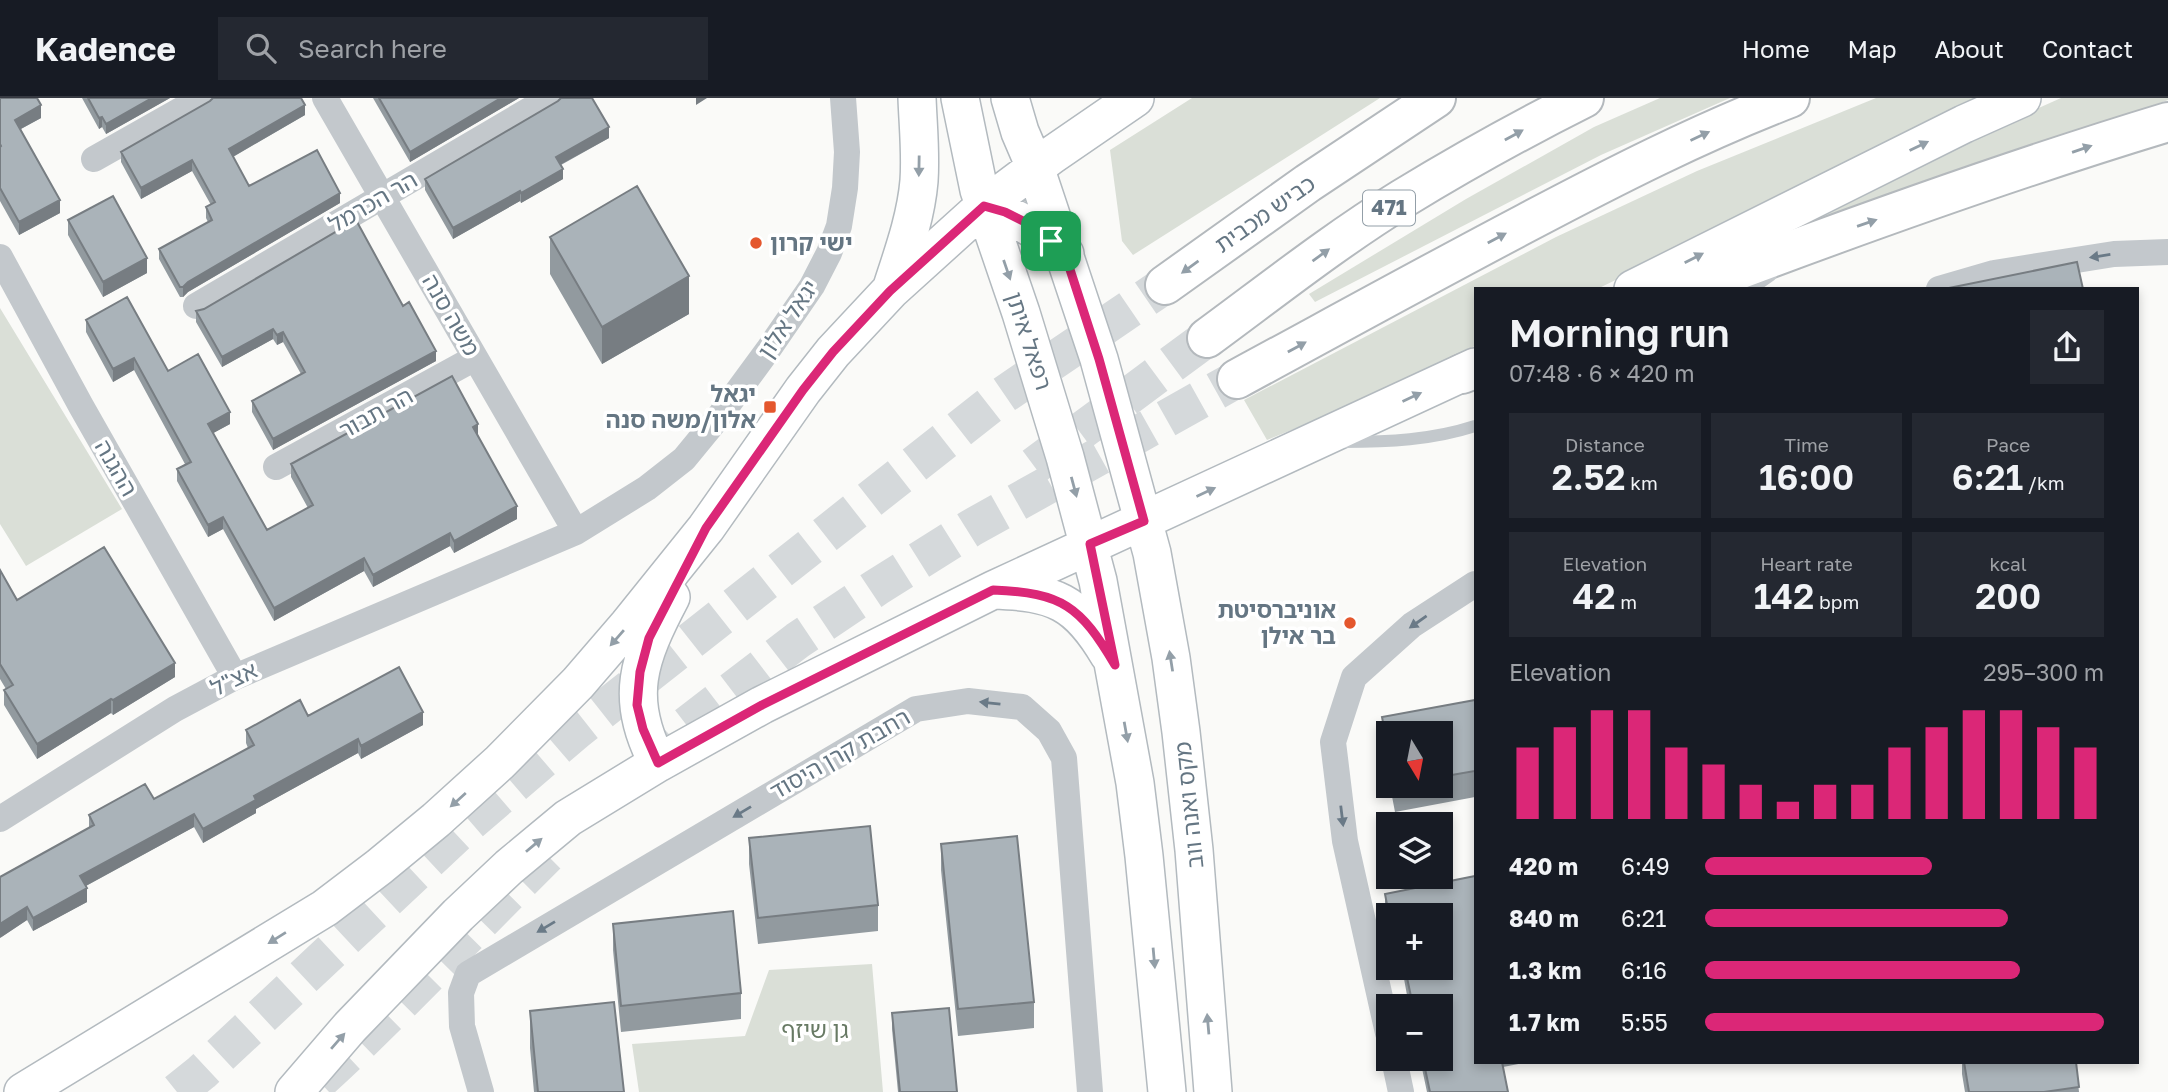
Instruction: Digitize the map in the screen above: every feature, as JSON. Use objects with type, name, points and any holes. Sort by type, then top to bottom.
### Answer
[{"type":"highway","points":[[1367,144],[1436,98]]},
{"type":"highway","points":[[1367,144],[1450,98]]},
{"type":"highway","name":"471","points":[[1207,338],[1401,200],[1479,154],[1584,98]]},
{"type":"highway","points":[[1237,379],[1624,171],[1738,118],[1790,98]]},
{"type":"highway","points":[[1693,287],[1820,239],[2168,122]]},
{"type":"highway","name":"כביש מכבית","points":[[1165,285],[1367,144]]},
{"type":"main road","points":[[890,291],[905,249],[916,204],[919,143],[916,98]]},
{"type":"main road","name":"רפאל איתן","points":[[960,98],[984,206],[1040,375],[1090,544]]},
{"type":"main road","points":[[1010,98],[1099,359],[1144,521]]},
{"type":"main road","points":[[23,1092],[326,908],[379,867],[500,762],[562,700],[628,625],[706,528],[803,390],[833,352],[890,291],[984,206],[1135,98]]},
{"type":"main road","points":[[1637,287],[1940,135],[2022,98]]},
{"type":"main road","points":[[984,206],[1023,221],[1065,254]]},
{"type":"main road","points":[[293,1092],[350,1027],[458,915],[509,867],[568,818],[658,763],[762,705],[993,590],[1471,370]]},
{"type":"main road","name":"מקס ואנה ווב","points":[[1144,521],[1169,645],[1181,732],[1194,850],[1213,1092]]},
{"type":"main road","points":[[658,763],[643,729],[637,705],[640,672],[649,638],[706,528]]},
{"type":"main road","points":[[1090,544],[1115,665],[1135,783],[1167,1092]]},
{"type":"main road","points":[[993,590],[1025,591],[1048,596],[1068,606],[1084,619],[1097,635],[1115,665]]},
{"type":"street","points":[[94,159],[201,98]]},
{"type":"street","name":"משה סנה","points":[[326,98],[576,531]]},
{"type":"street","name":"הר הכרמל","points":[[196,306],[550,98]]},
{"type":"street","name":"יגאל אלון","points":[[485,571],[576,531],[647,488],[684,459],[760,361],[812,286],[839,226],[848,152],[842,98]]},
{"type":"street","points":[[1946,287],[1994,273],[2101,256],[2168,252]]},
{"type":"street","name":"ההגנה","points":[[0,257],[80,406],[235,677]]},
{"type":"street","name":"הר תבור","points":[[276,467],[475,358]]},
{"type":"street","name":"אצ\"ל","points":[[2,814],[175,709],[235,677],[485,571]]},
{"type":"street","points":[[1379,994],[1345,841],[1333,742],[1354,677],[1412,625],[1474,585]]},
{"type":"street","name":"רחבת קרן היסוד","points":[[481,1092],[463,1026],[461,993],[468,974],[916,709],[968,701],[1022,707],[1049,731],[1064,758],[1090,1092]]},
{"type":"street","points":[[1397,1071],[1401,1092]]},
{"type":"lane","points":[[1754,287],[1820,239]]},
{"type":"lane","points":[[1318,441],[1387,442],[1448,435],[1474,426]]},
{"type":"green space","points":[[1192,98],[1380,98],[1133,255],[1122,241],[1110,150]]},
{"type":"green space","points":[[1660,98],[1730,98],[1601,155],[1315,302],[1309,294],[1466,199],[1594,127]]},
{"type":"green space","points":[[1876,98],[1994,98],[1601,287],[1474,287],[1474,346],[1267,440],[1244,400],[1556,237],[1697,171]]},
{"type":"green space","points":[[2061,98],[2168,100],[1787,240],[1779,229],[1950,148]]},
{"type":"green space","points":[[0,308],[122,509],[26,566],[0,524]]},
{"type":"green space","name":"גן שיזף","points":[[872,964],[883,1092],[639,1092],[632,1044],[745,1036],[769,970]]},
{"type":"building","points":[[0,98],[37,98],[41,105],[15,120],[60,200],[19,222],[0,188]]},
{"type":"building","points":[[88,98],[152,98],[106,124],[102,117],[99,118]]},
{"type":"building","points":[[213,98],[301,98],[305,105],[229,149],[249,186],[317,150],[340,193],[180,287],[159,249],[212,220],[206,207],[215,202],[192,160],[141,188],[121,152]]},
{"type":"building","points":[[379,98],[501,98],[410,152]]},
{"type":"building","points":[[561,98],[592,98],[609,127],[556,157],[563,169],[453,228],[425,179]]},
{"type":"building","points":[[637,186],[689,276],[602,327],[550,237]]},
{"type":"building","points":[[113,196],[147,258],[103,282],[68,220]]},
{"type":"building","points":[[356,220],[403,306],[409,302],[436,351],[273,439],[252,401],[305,372],[283,332],[277,335],[273,329],[222,357],[196,311],[204,309]]},
{"type":"building","points":[[2077,262],[2083,287],[1954,287]]},
{"type":"building","points":[[127,297],[168,371],[198,354],[230,412],[208,424],[267,530],[313,505],[291,464],[452,376],[478,424],[473,427],[517,506],[454,541],[450,533],[373,575],[364,558],[274,608],[223,517],[208,525],[177,469],[191,462],[134,358],[113,369],[86,320]]},
{"type":"building","points":[[104,547],[175,663],[37,744],[4,690],[13,685],[0,664],[0,570],[17,600]]},
{"type":"building","points":[[399,667],[423,712],[361,746],[358,739],[254,796],[256,800],[203,829],[194,814],[80,876],[87,888],[33,918],[27,907],[0,924],[0,877],[94,825],[89,815],[145,784],[154,799],[254,745],[246,730],[300,700],[308,716]]},
{"type":"building","points":[[1474,700],[1474,771],[1453,775],[1453,721],[1383,721],[1382,717]]},
{"type":"building","points":[[870,826],[878,905],[758,918],[749,838]]},
{"type":"building","points":[[1017,836],[1034,1002],[958,1009],[941,844]]},
{"type":"building","points":[[1474,876],[1474,1064],[1502,1064],[1508,1092],[1430,1092],[1426,1071],[1453,1071],[1453,994],[1410,994],[1408,980],[1453,980],[1453,903],[1387,903],[1385,894],[1410,889],[1453,889],[1453,880]]},
{"type":"building","points":[[733,911],[741,993],[621,1006],[613,924]]},
{"type":"building","points":[[614,1002],[624,1092],[538,1092],[530,1011]]},
{"type":"building","points":[[949,1008],[957,1092],[900,1092],[892,1013]]},
{"type":"building","points":[[1964,1064],[2076,1064],[2079,1087],[2044,1092],[1969,1092]]},
{"type":"tunnel","points":[[177,1092],[202,1072],[461,830],[576,731],[999,398],[1165,285]]},
{"type":"tunnel","points":[[1034,466],[1207,338]]},
{"type":"tunnel","points":[[644,763],[674,735],[798,640],[877,587],[971,528],[1237,379]]},
{"type":"tunnel","points":[[319,1081],[406,998],[547,855]]},
{"type":"place","name":"ישי קרון","points":[[756,243]]},
{"type":"place","name":"יגאל אלון/משה סנה","points":[[770,407]]},
{"type":"place","name":"אוניברסיטת בר אילן","points":[[1350,623]]},
{"type":"route","points":[[984,206],[1023,221],[1051,241],[1065,254],[1099,359],[1144,521],[1090,544],[1115,665],[1084,619],[1060,601],[1025,591],[993,590],[762,705],[658,763],[643,729],[637,705],[640,672],[649,638],[706,528],[803,390],[833,352],[890,291],[984,206]]}]
